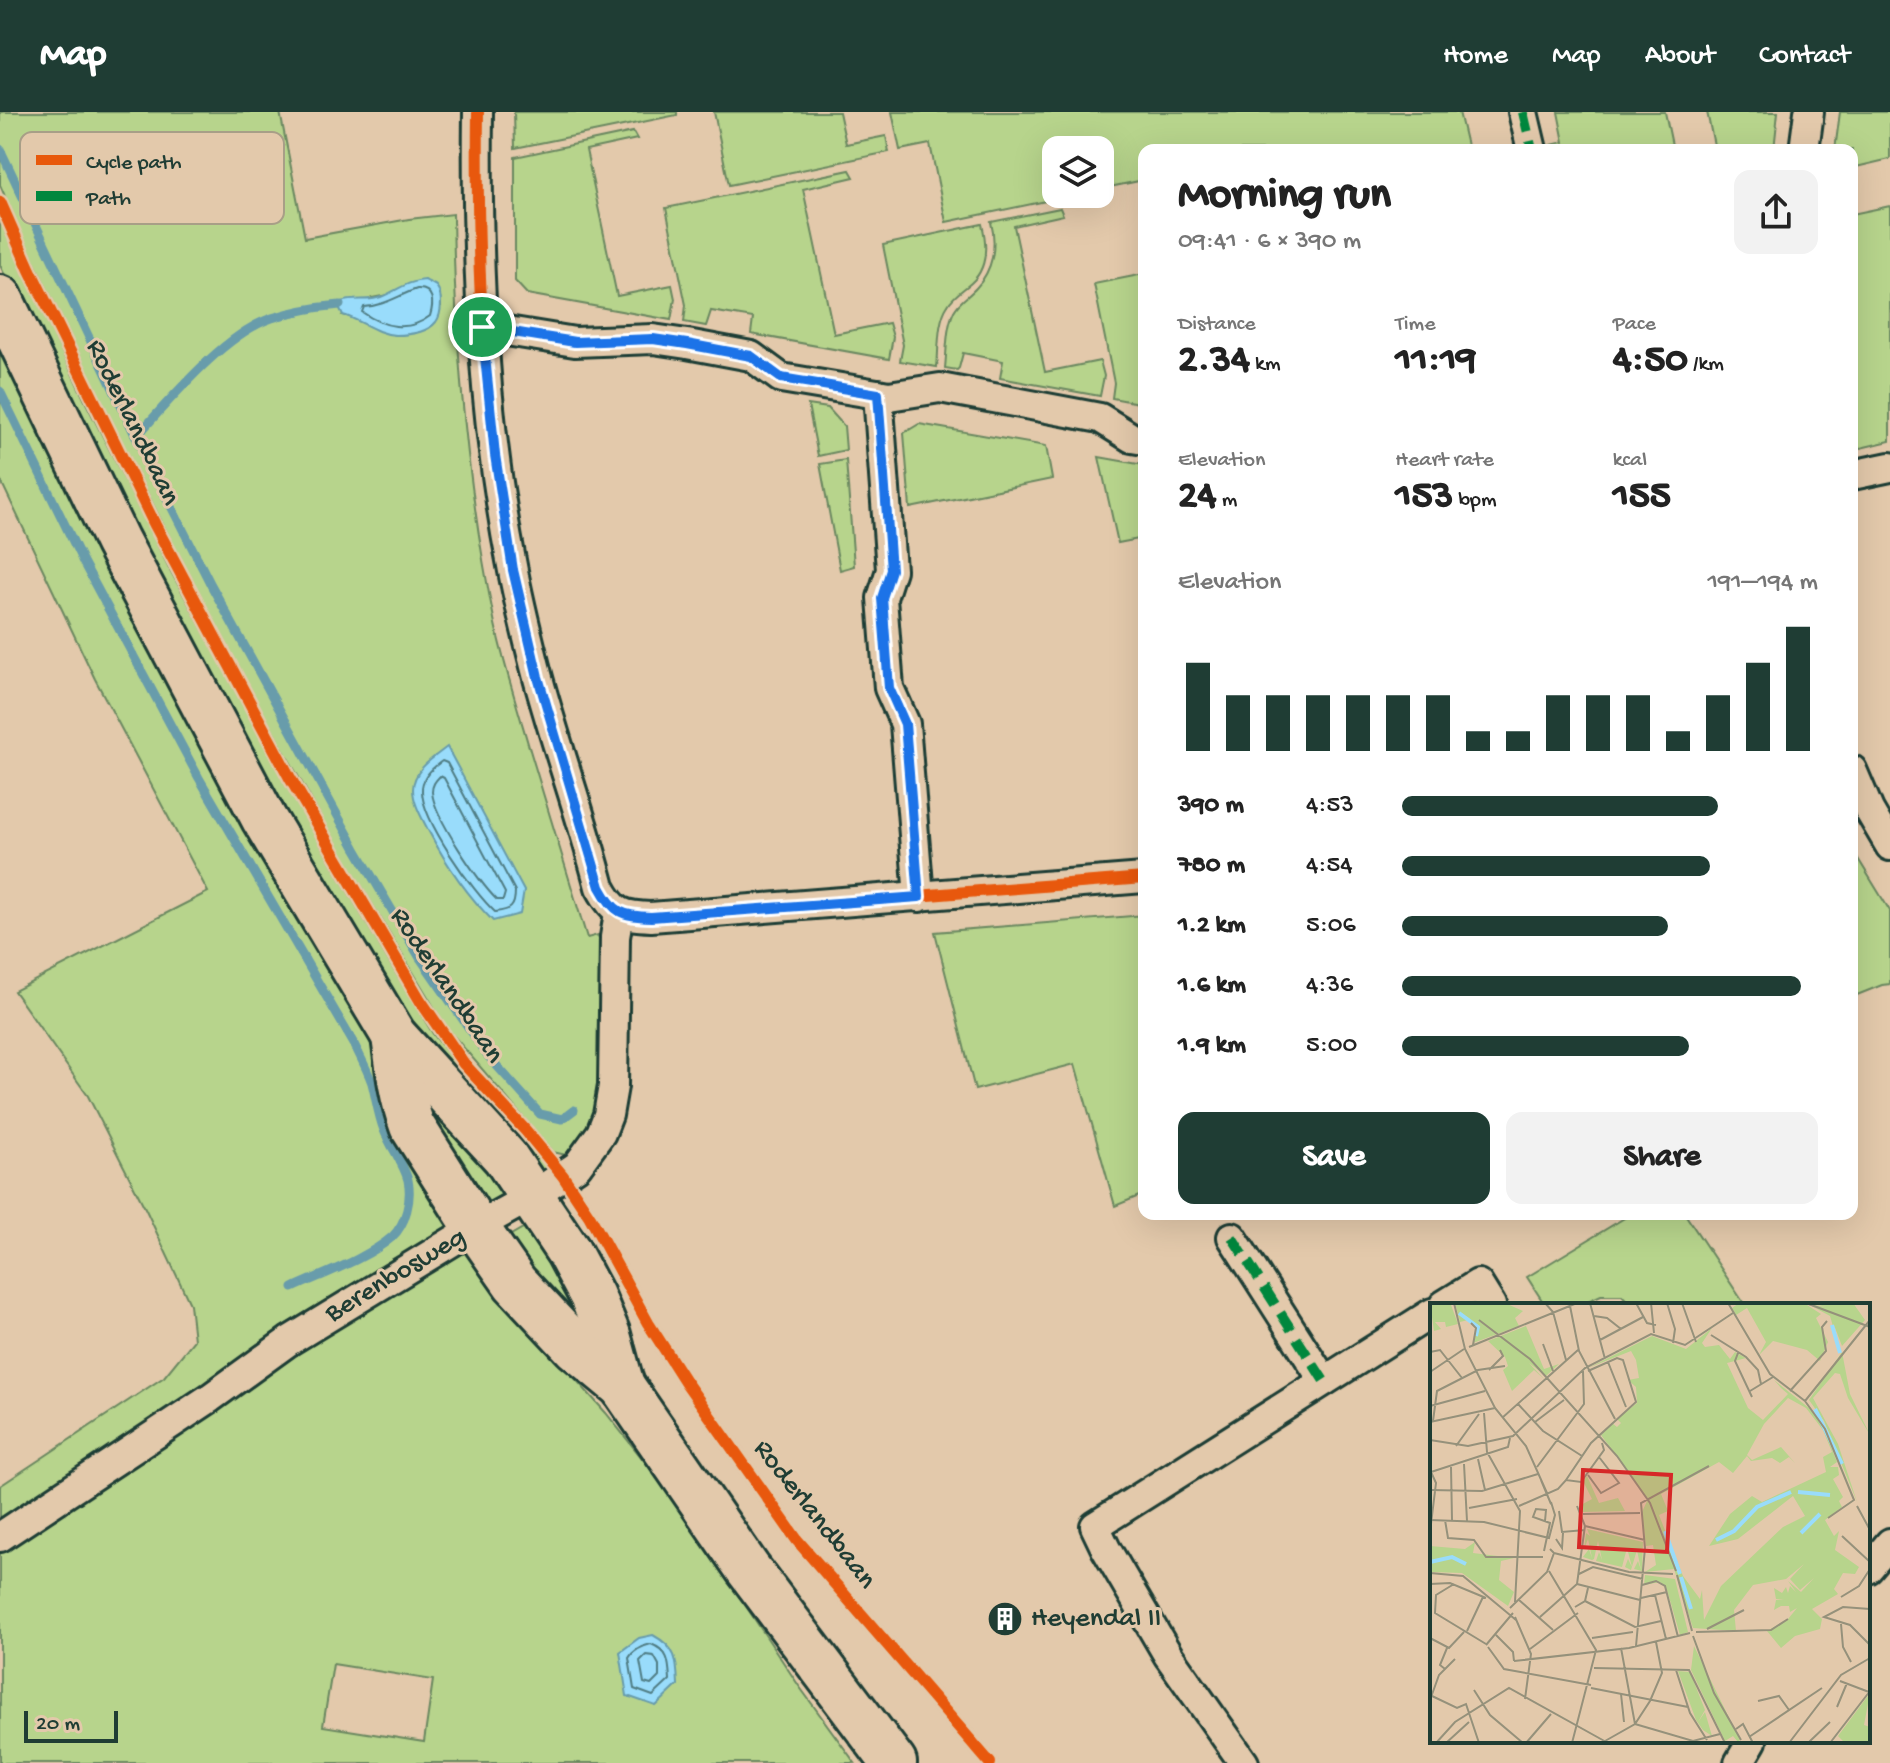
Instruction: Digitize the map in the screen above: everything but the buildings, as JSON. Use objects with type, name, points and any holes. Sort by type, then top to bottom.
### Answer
[{"type":"main road","name":"Roderlandbaan","points":[[0,298],[117,541],[257,805],[394,1036],[505,1157],[568,1251],[608,1335],[622,1386]]},
{"type":"main road","name":"Roderlandbaan","points":[[394,1036],[399,1083],[412,1126],[476,1227],[515,1283],[537,1307],[575,1347],[622,1386],[748,1569],[894,1763]]},
{"type":"street","points":[[478,112],[482,327],[497,470],[513,570],[534,662],[600,887],[608,903],[619,913],[651,917],[1138,879]]},
{"type":"street","points":[[1523,112],[1531,144]]},
{"type":"street","points":[[1805,144],[1809,112]]},
{"type":"street","points":[[482,327],[575,342],[653,339],[687,344],[751,356],[781,378],[889,396],[940,388],[1100,418],[1138,439]]},
{"type":"street","points":[[878,394],[891,570],[882,598],[889,688],[905,724],[919,897]]},
{"type":"street","points":[[1858,474],[1890,467]]},
{"type":"street","points":[[1861,812],[1890,846]]},
{"type":"street","name":"Berenbosweg","points":[[0,1537],[210,1398],[289,1341],[577,1166],[593,1145],[608,1115],[613,1086],[615,937],[619,913]]},
{"type":"street","points":[[1232,1237],[1324,1381]]},
{"type":"street","points":[[1447,1303],[1478,1284],[1490,1303]]},
{"type":"street","points":[[1244,1763],[1168,1655],[1095,1526],[1430,1314]]},
{"type":"street","points":[[1870,1567],[1890,1543]]},
{"type":"street","points":[[1739,1763],[1751,1743]]},
{"type":"green space","points":[[0,112],[280,112],[284,132],[20,132],[20,224],[284,224],[284,132],[305,238],[453,214],[456,317],[464,420],[477,522],[495,624],[515,701],[587,938],[598,935],[599,939],[597,1108],[578,1146],[566,1155],[553,1152],[446,1027],[335,842],[174,546],[28,249],[0,185]],"holes":[[[435,286],[441,306],[355,318],[343,315],[372,298]]]},
{"type":"green space","points":[[514,112],[677,112],[677,115],[515,148]]},
{"type":"green space","points":[[714,112],[839,112],[846,144],[886,136],[889,152],[729,185]]},
{"type":"green space","points":[[892,112],[1459,112],[1467,144],[1138,144],[1138,181],[1114,186],[1114,136],[1042,136],[1042,202],[946,222],[930,144],[900,150]]},
{"type":"green space","points":[[1558,112],[1665,112],[1672,144],[1556,144],[1564,142]]},
{"type":"green space","points":[[1707,112],[1778,112],[1775,144],[1714,144]]},
{"type":"green space","points":[[1840,112],[1890,112],[1890,159],[1858,167],[1858,144],[1836,144]]},
{"type":"green space","points":[[633,132],[637,139],[586,150],[617,296],[672,285],[675,299],[671,320],[527,294],[515,281],[515,157]]},
{"type":"green space","points":[[850,170],[854,177],[803,189],[834,334],[889,323],[893,337],[889,359],[751,334],[753,318],[711,311],[706,326],[684,322],[686,305],[666,208]]},
{"type":"green space","points":[[1890,206],[1890,441],[1858,449],[1858,213]]},
{"type":"green space","points":[[1060,208],[1063,215],[1014,226],[1045,372],[1100,361],[1104,376],[1100,396],[1000,378],[1003,361],[963,353],[957,370],[945,368],[948,332],[954,311],[982,281],[990,266],[994,240],[991,222]]},
{"type":"green space","points":[[0,220],[86,403],[170,570],[322,847],[433,1034],[549,1168],[530,1179],[451,1086],[283,817],[18,304],[0,265]]},
{"type":"green space","points":[[982,224],[985,248],[981,270],[944,311],[937,367],[900,361],[903,345],[883,245]]},
{"type":"green space","points":[[1138,275],[1138,403],[1112,398],[1114,383],[1094,284]]},
{"type":"green space","points":[[0,336],[377,1042],[461,1219],[281,1327],[250,1359],[0,1528],[0,1486],[164,1377],[194,1340],[190,1304],[88,1096],[14,991],[208,892],[95,679],[0,479]]},
{"type":"green space","points":[[808,405],[828,408],[844,426],[846,450],[818,456]]},
{"type":"green space","points":[[919,424],[1046,446],[1052,479],[910,508],[904,433]]},
{"type":"green space","points":[[1099,457],[1138,464],[1138,539],[1118,543]]},
{"type":"green space","points":[[846,460],[854,566],[840,570],[820,464]]},
{"type":"green space","points":[[1858,859],[1890,911],[1890,984],[1858,995]]},
{"type":"green space","points":[[1138,915],[1138,1196],[1115,1206],[1075,1064],[975,1090],[935,932]]},
{"type":"green space","points":[[406,1062],[515,1187],[475,1211]]},
{"type":"green space","points":[[537,1220],[605,1350],[497,1243]]},
{"type":"green space","points":[[1621,1220],[1689,1220],[1744,1303],[1629,1303],[1622,1295],[1601,1295],[1583,1303],[1544,1303],[1527,1277]]},
{"type":"green space","points":[[468,1243],[520,1317],[606,1413],[676,1501],[799,1686],[855,1763],[0,1763],[0,1546]],"holes":[[[333,1664],[433,1680],[424,1742],[323,1726]]]},
{"type":"water","points":[[425,280],[436,286],[441,304],[436,322],[422,331],[406,335],[388,334],[343,315],[340,309],[341,302],[376,298],[407,284]]},
{"type":"water","points":[[447,747],[524,891],[520,914],[493,921],[457,878],[418,810],[413,789],[416,776]]},
{"type":"water","points":[[653,1635],[667,1645],[674,1656],[678,1685],[656,1706],[627,1696],[620,1652],[639,1638]]},
{"type":"waterway","points":[[0,149],[20,191]]},
{"type":"waterway","points":[[35,224],[136,437],[211,585],[356,849],[420,958],[489,1057],[540,1114],[562,1119],[574,1110]]},
{"type":"waterway","points":[[136,437],[181,387],[235,338],[272,318],[340,305]]},
{"type":"waterway","points":[[0,391],[83,562],[199,778],[354,1044],[372,1083],[384,1130],[408,1180],[407,1211],[392,1237],[358,1259],[293,1288]]},
{"type":"marked path","points":[[1523,112],[1531,144]]},
{"type":"marked path","points":[[1232,1237],[1324,1381]]},
{"type":"cycle path","points":[[478,112],[480,285],[488,400],[503,514],[538,678],[600,887],[610,903],[626,914],[651,917],[1138,878]]},
{"type":"cycle path","points":[[0,202],[155,525],[290,778],[420,1000],[464,1064],[563,1176],[685,1381],[797,1540],[990,1763]]},
{"type":"place","name":"Heyendal II","points":[[1005,1619]]},
{"type":"route","points":[[482,327],[575,342],[653,339],[687,344],[751,356],[781,378],[878,394],[891,570],[882,598],[889,688],[905,724],[919,897],[651,917],[619,913],[608,903],[600,887],[538,677],[513,570],[495,455],[482,327]]}]
